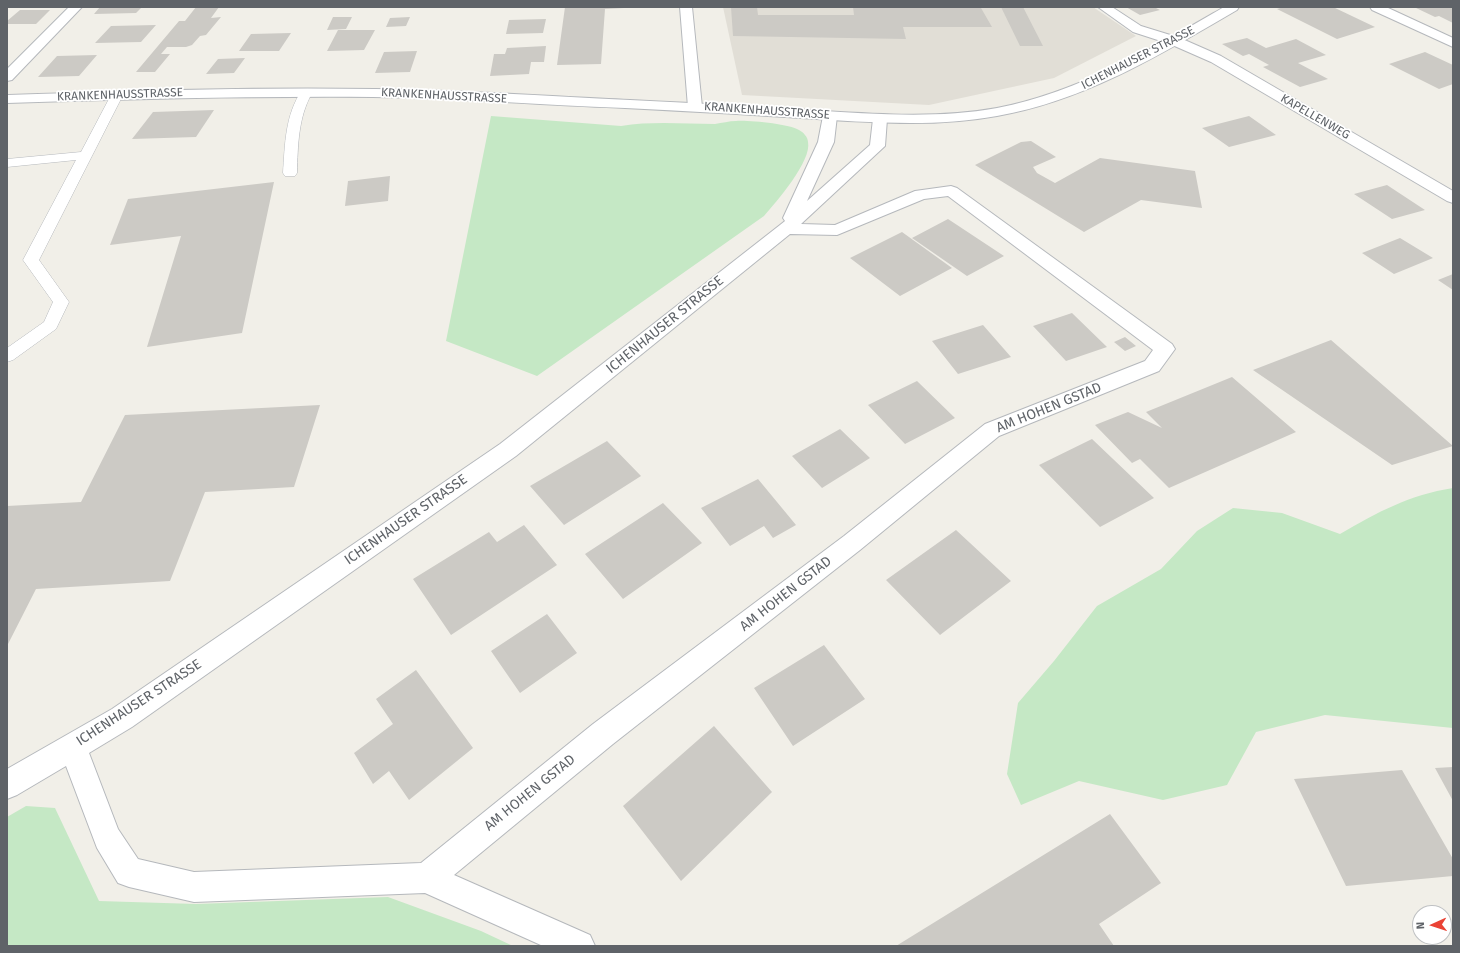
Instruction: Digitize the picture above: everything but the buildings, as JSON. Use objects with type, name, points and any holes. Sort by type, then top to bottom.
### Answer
[{"type":"street","points":[[7,77],[76,7]]},
{"type":"street","points":[[686,7],[696,107]]},
{"type":"street","name":"KAPELLENWEG","points":[[1104,7],[1137,29],[1175,41],[1216,59],[1453,198]]},
{"type":"street","name":"ICHENHAUSER STRASSE","points":[[7,785],[128,714],[508,450],[786,228],[876,146],[880,119],[945,118],[997,112],[1044,100],[1091,84],[1175,41],[1233,7]]},
{"type":"street","points":[[1376,7],[1453,42]]},
{"type":"street","name":"KRANKENHAUSSTRASSE","points":[[7,99],[193,93],[376,93],[696,107],[880,119]]},
{"type":"street","name":"ICHENHAUSER STRASSE","points":[[786,228],[826,142],[830,116]]},
{"type":"street","name":"AM HOHEN GSTAD","points":[[426,878],[603,734],[852,543],[992,430],[1152,366],[1165,349],[951,191],[921,194],[837,230],[786,228]]},
{"type":"street","points":[[73,747],[107,838],[128,872],[194,887],[426,878],[579,946]]},
{"type":"lane","points":[[290,173],[295,115],[299,104],[306,93]]},
{"type":"lane","points":[[7,356],[50,325],[61,302],[31,260],[117,95]]},
{"type":"lane","points":[[7,163],[86,155]]},
{"type":"shaded area","points":[[723,7],[1093,7],[1136,36],[1054,78],[929,105],[742,95]]},
{"type":"green space","points":[[491,116],[621,126],[656,123],[715,124],[733,121],[778,124],[801,131],[807,138],[808,150],[792,181],[764,216],[537,376],[446,341]]},
{"type":"green space","points":[[1453,488],[1453,728],[1325,715],[1256,732],[1227,785],[1163,800],[1079,781],[1021,805],[1007,774],[1018,703],[1054,661],[1097,606],[1161,569],[1197,531],[1233,508],[1282,513],[1340,534],[1394,505],[1422,495]]},
{"type":"green space","points":[[26,806],[55,808],[99,901],[196,904],[388,897],[481,931],[513,946],[7,946],[7,817]]}]
